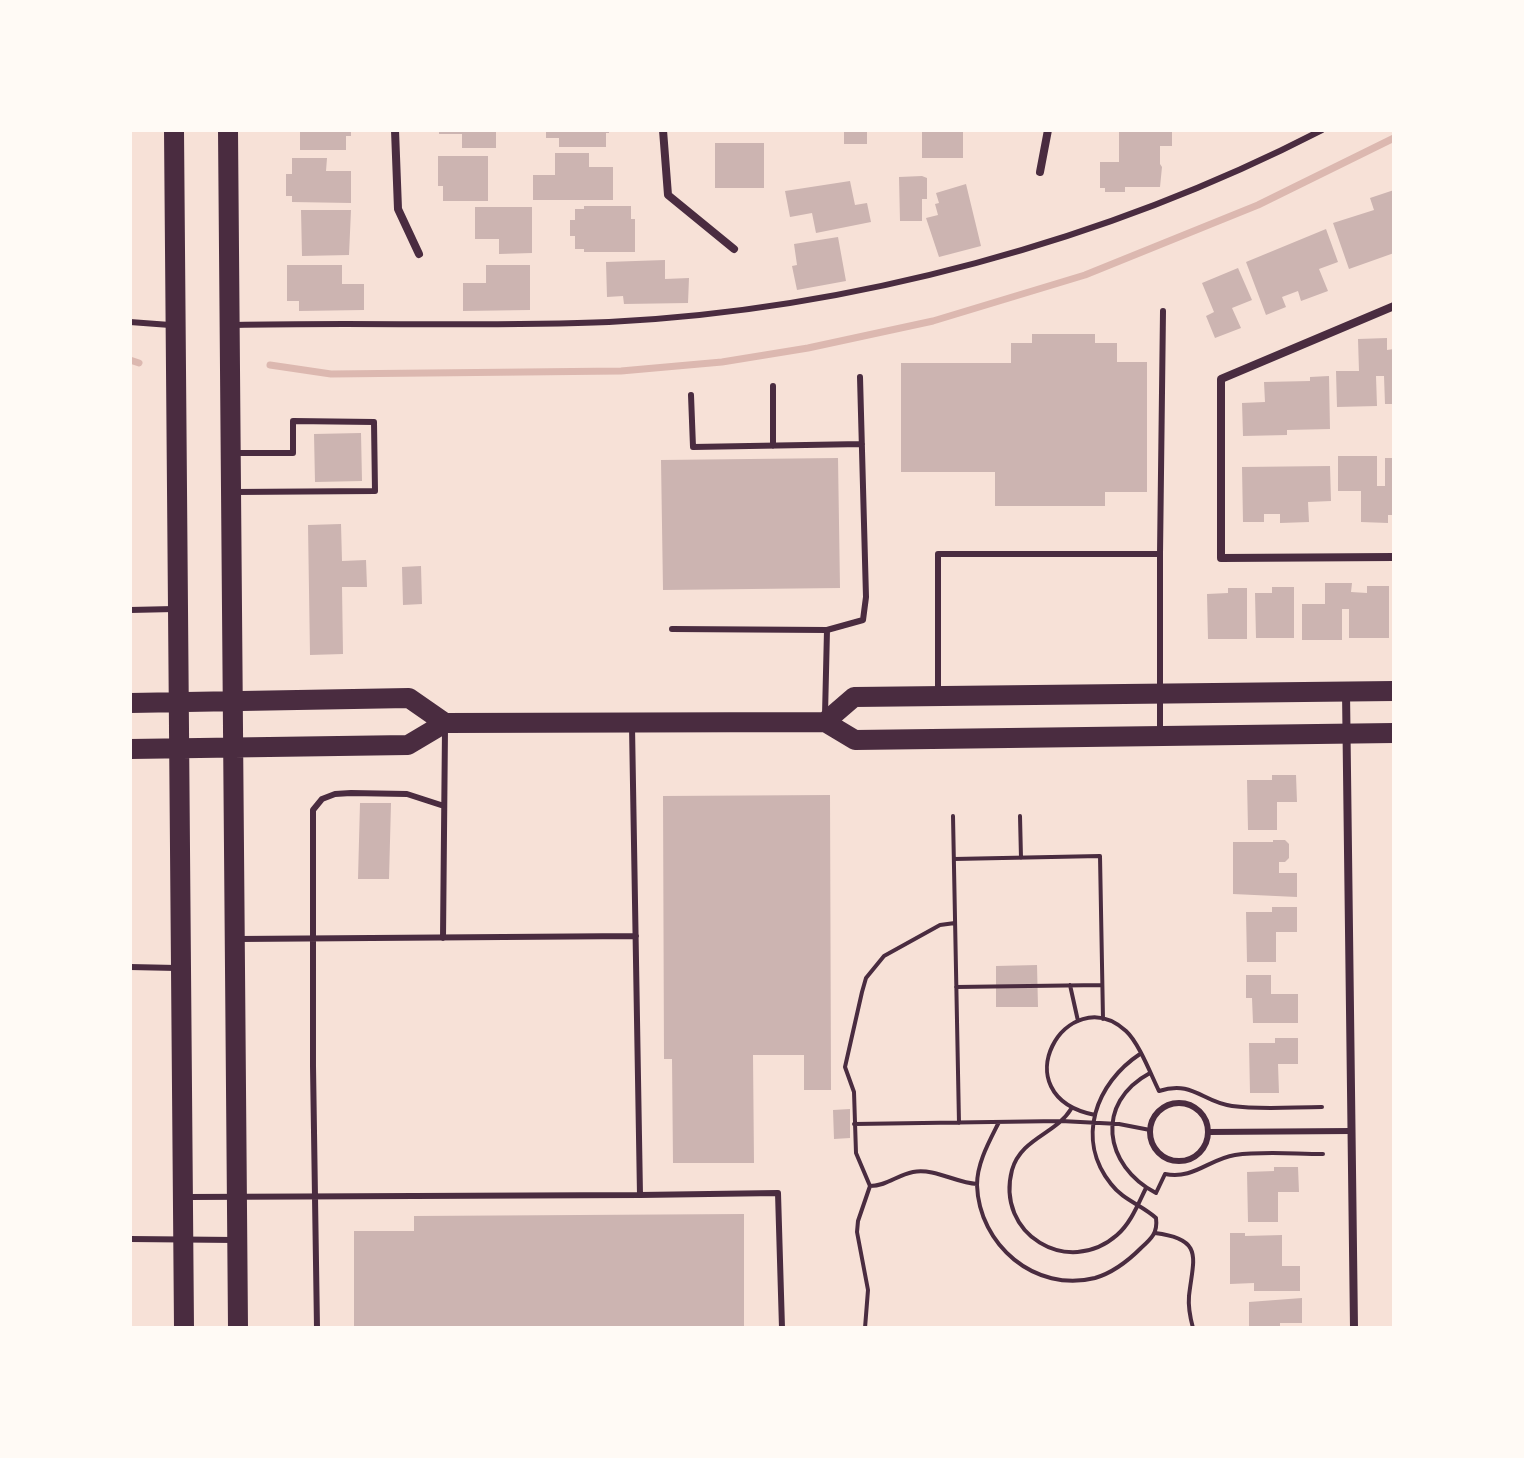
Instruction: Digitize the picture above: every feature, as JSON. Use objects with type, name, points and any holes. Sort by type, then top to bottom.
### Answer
[{"type":"main road","points":[[174,130],[184,1328]]},
{"type":"main road","points":[[228,130],[238,1328]]},
{"type":"main road","points":[[825,722],[854,697],[1394,691]]},
{"type":"main road","points":[[130,703],[409,698],[445,723]]},
{"type":"main road","points":[[130,749],[408,745],[445,723],[825,722],[855,740],[1394,733]]},
{"type":"street","points":[[395,130],[398,209],[419,254]]},
{"type":"street","points":[[663,130],[668,195],[734,249]]},
{"type":"street","points":[[1040,172],[1048,130]]},
{"type":"street","points":[[1394,306],[1221,379],[1221,558],[1394,557]]},
{"type":"street","points":[[1346,691],[1354,1328]]},
{"type":"lane","points":[[230,325],[609,322],[761,308],[881,286],[1058,240],[1180,194],[1322,130]]},
{"type":"lane","points":[[1160,735],[1163,311]]},
{"type":"lane","points":[[130,322],[176,325]]},
{"type":"lane","points":[[672,629],[827,630],[863,620],[866,597],[860,377]]},
{"type":"lane","points":[[773,386],[773,446]]},
{"type":"lane","points":[[691,395],[693,447],[862,444]]},
{"type":"lane","points":[[231,453],[293,453],[293,421],[374,422],[375,491],[232,492]]},
{"type":"lane","points":[[938,696],[938,554],[1160,554]]},
{"type":"lane","points":[[130,610],[177,609]]},
{"type":"lane","points":[[825,722],[827,630]]},
{"type":"lane","points":[[632,722],[640,1195]]},
{"type":"lane","points":[[443,938],[445,723]]},
{"type":"lane","points":[[317,1328],[313,810],[322,799],[351,793],[407,794],[444,806]]},
{"type":"lane","points":[[236,939],[636,936]]},
{"type":"lane","points":[[130,967],[180,968]]},
{"type":"lane","points":[[1178,1103],[1203,1115],[1208,1132],[1201,1151],[1194,1158],[1174,1161],[1157,1153],[1151,1144],[1150,1130],[1160,1110],[1178,1103]]},
{"type":"lane","points":[[1208,1132],[1351,1131]]},
{"type":"lane","points":[[182,1197],[778,1193],[782,1328]]},
{"type":"lane","points":[[130,1239],[239,1240]]},
{"type":"path","points":[[953,816],[959,1123]]},
{"type":"path","points":[[1020,816],[1021,858]]},
{"type":"path","points":[[954,859],[1100,856],[1103,1019]]},
{"type":"path","points":[[865,1328],[868,1290],[857,1232],[870,1186],[856,1153],[854,1092],[846,1074],[846,1057],[866,978],[884,956],[940,925],[955,923]]},
{"type":"path","points":[[1070,985],[1078,1021]]},
{"type":"path","points":[[956,987],[1102,985]]},
{"type":"path","points":[[1095,1115],[1071,1109],[1052,1089],[1047,1078],[1047,1064],[1049,1049],[1065,1027],[1078,1021],[1103,1019],[1123,1028],[1130,1036],[1159,1091],[1183,1087],[1224,1105],[1322,1107]]},
{"type":"path","points":[[999,1122],[982,1159],[977,1184],[985,1222],[1001,1249],[1022,1265],[1050,1277],[1069,1280],[1095,1277],[1131,1258],[1155,1233],[1156,1218],[1136,1207],[1112,1187],[1101,1170],[1094,1141],[1095,1115],[1104,1089],[1125,1064],[1140,1054]]},
{"type":"path","points":[[1150,1073],[1128,1088],[1120,1100],[1113,1124],[1113,1140],[1121,1163],[1136,1181],[1156,1193],[1165,1174],[1176,1177],[1189,1175],[1234,1155],[1323,1154]]},
{"type":"path","points":[[1071,1109],[1061,1121],[1031,1141],[1012,1167],[1009,1186],[1011,1207],[1019,1224],[1034,1240],[1050,1249],[1081,1251],[1105,1244],[1119,1234],[1146,1188]]},
{"type":"path","points":[[854,1124],[1061,1121],[1150,1130]]},
{"type":"path","points":[[870,1186],[880,1186],[902,1175],[925,1171],[958,1182],[977,1184]]},
{"type":"path","points":[[1155,1233],[1186,1242],[1195,1256],[1189,1295],[1193,1328]]},
{"type":"building","points":[[300,130],[351,130],[351,136],[346,136],[346,150],[300,150]]},
{"type":"building","points":[[439,130],[496,130],[496,148],[462,148],[462,134],[439,134]]},
{"type":"building","points":[[546,130],[609,130],[609,133],[606,133],[606,147],[559,147],[559,138],[546,138]]},
{"type":"building","points":[[844,130],[867,130],[867,144],[844,144]]},
{"type":"building","points":[[922,130],[963,130],[963,158],[922,158]]},
{"type":"building","points":[[1119,130],[1172,130],[1172,146],[1160,146],[1160,187],[1125,187],[1125,192],[1105,192],[1105,188],[1100,188],[1100,162],[1119,162]]},
{"type":"building","points":[[715,143],[764,143],[764,188],[715,188]]},
{"type":"building","points":[[555,153],[589,153],[589,167],[613,167],[613,200],[533,200],[533,175],[555,175]]},
{"type":"building","points":[[438,156],[488,156],[488,201],[443,201],[443,186],[438,186]]},
{"type":"building","points":[[292,158],[327,158],[326,171],[351,171],[351,203],[292,202],[292,196],[286,196],[286,174],[292,174]]},
{"type":"building","points":[[899,177],[927,178],[927,199],[922,199],[922,221],[900,221]]},
{"type":"building","points":[[850,181],[855,205],[867,203],[871,222],[816,233],[812,213],[790,217],[785,191]]},
{"type":"building","points":[[966,184],[981,246],[939,257],[926,218],[938,215],[936,193]]},
{"type":"building","points":[[1394,190],[1394,253],[1349,269],[1333,223],[1374,210],[1370,198]]},
{"type":"building","points":[[584,206],[631,206],[631,219],[635,219],[635,252],[584,252],[584,249],[575,249],[575,236],[570,236],[570,220],[575,220],[575,209],[584,209]]},
{"type":"building","points":[[475,207],[532,207],[532,253],[499,254],[499,239],[475,239]]},
{"type":"building","points":[[301,210],[351,210],[349,255],[302,256]]},
{"type":"building","points":[[1326,229],[1338,262],[1319,269],[1328,291],[1301,301],[1298,291],[1282,297],[1286,307],[1266,315],[1246,262]]},
{"type":"building","points":[[838,237],[846,281],[797,290],[792,266],[797,265],[794,244]]},
{"type":"building","points":[[665,260],[665,279],[689,278],[688,303],[624,304],[623,296],[607,297],[606,262]]},
{"type":"building","points":[[287,265],[342,265],[342,284],[364,284],[364,310],[299,311],[299,301],[287,301]]},
{"type":"building","points":[[486,265],[530,265],[530,310],[463,311],[463,283],[486,283]]},
{"type":"building","points":[[1238,268],[1252,300],[1232,308],[1241,328],[1215,338],[1206,316],[1214,312],[1202,283]]},
{"type":"building","points":[[1032,334],[1095,334],[1095,343],[1117,343],[1117,362],[1147,362],[1147,492],[1105,492],[1105,506],[995,506],[995,472],[901,472],[901,363],[1011,363],[1011,343],[1032,343]]},
{"type":"building","points":[[1387,338],[1387,350],[1394,349],[1394,404],[1385,404],[1384,376],[1376,376],[1377,406],[1337,407],[1336,371],[1359,371],[1358,339]]},
{"type":"building","points":[[1329,376],[1330,429],[1287,430],[1287,435],[1243,436],[1242,403],[1265,402],[1264,382],[1310,381],[1310,377]]},
{"type":"building","points":[[361,433],[362,481],[315,482],[314,434]]},
{"type":"building","points":[[1338,456],[1377,456],[1377,486],[1385,486],[1385,458],[1394,458],[1394,515],[1388,515],[1388,523],[1361,522],[1361,491],[1338,491]]},
{"type":"building","points":[[838,458],[840,588],[663,590],[661,460]]},
{"type":"building","points":[[1330,466],[1331,501],[1308,502],[1309,522],[1280,523],[1280,514],[1264,514],[1264,522],[1243,522],[1242,467]]},
{"type":"building","points":[[341,524],[342,561],[366,560],[367,587],[342,587],[343,654],[310,655],[308,525]]},
{"type":"building","points":[[421,566],[422,604],[403,605],[402,567]]},
{"type":"building","points":[[1325,583],[1352,583],[1351,592],[1367,593],[1367,586],[1389,586],[1389,638],[1349,638],[1349,609],[1342,609],[1342,640],[1302,640],[1302,604],[1325,604]]},
{"type":"building","points":[[1272,587],[1294,587],[1294,638],[1256,638],[1255,593],[1272,593]]},
{"type":"building","points":[[1228,588],[1247,588],[1247,639],[1208,639],[1207,594],[1228,593]]},
{"type":"building","points":[[1272,775],[1296,775],[1297,802],[1277,802],[1277,830],[1248,830],[1247,780],[1272,780]]},
{"type":"building","points":[[830,795],[831,1090],[804,1090],[804,1055],[753,1055],[754,1163],[673,1163],[672,1059],[664,1059],[663,796]]},
{"type":"building","points":[[360,803],[391,803],[389,879],[358,879]]},
{"type":"building","points":[[1285,840],[1289,844],[1289,858],[1279,862],[1279,873],[1297,873],[1297,897],[1233,894],[1233,842]]},
{"type":"building","points":[[1272,907],[1297,907],[1297,932],[1276,932],[1276,962],[1247,962],[1246,912],[1272,912]]},
{"type":"building","points":[[1037,965],[1038,1007],[996,1007],[996,966]]},
{"type":"building","points":[[1246,975],[1271,975],[1271,994],[1298,994],[1298,1023],[1253,1023],[1252,998],[1246,998]]},
{"type":"building","points":[[1275,1038],[1298,1038],[1298,1064],[1278,1064],[1279,1093],[1250,1093],[1249,1043],[1275,1043]]},
{"type":"building","points":[[850,1109],[850,1138],[834,1139],[833,1110]]},
{"type":"building","points":[[1274,1167],[1298,1167],[1299,1192],[1278,1192],[1278,1222],[1248,1222],[1247,1172],[1274,1171]]},
{"type":"building","points":[[744,1214],[744,1328],[354,1328],[354,1231],[414,1231],[414,1216]]},
{"type":"building","points":[[1230,1233],[1245,1233],[1245,1236],[1282,1235],[1282,1266],[1300,1266],[1300,1291],[1254,1291],[1254,1283],[1230,1284]]},
{"type":"building","points":[[1302,1298],[1302,1323],[1280,1323],[1280,1328],[1249,1328],[1249,1302]]},
{"type":"waterway","points":[[270,365],[331,374],[621,371],[722,362],[808,348],[933,321],[1085,275],[1258,205],[1394,138]]},
{"type":"waterway","points":[[130,360],[139,363]]}]
